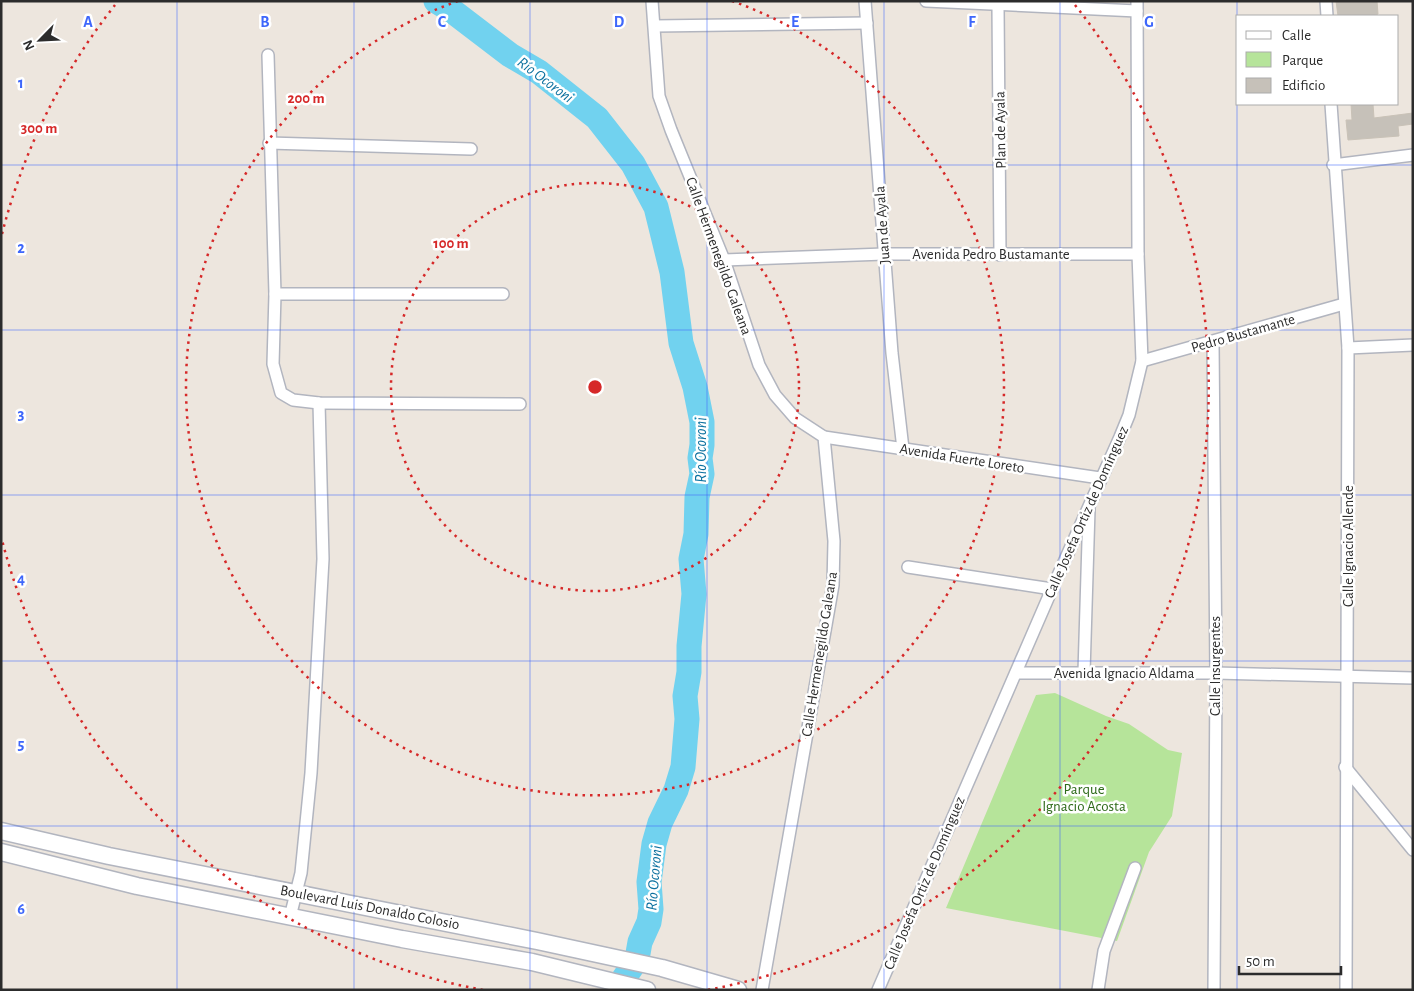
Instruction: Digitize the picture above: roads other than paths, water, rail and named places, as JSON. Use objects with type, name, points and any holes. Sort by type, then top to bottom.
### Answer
[{"type":"main road","name":"Boulevard Luis Donaldo Colosio","points":[[1,831],[109,856],[537,940],[662,968],[738,990]]},
{"type":"main road","name":"Boulevard Luis Donaldo Colosio","points":[[1,852],[137,886],[290,917],[532,962],[647,990]]},
{"type":"street","name":"Calle Hermenegildo Galeana","points":[[652,1],[659,96],[724,260],[759,365],[775,395],[795,418],[824,437],[834,541],[832,585],[762,990]]},
{"type":"street","name":"Juan de Ayala","points":[[865,1],[892,353],[902,449]]},
{"type":"street","points":[[926,1],[998,6],[1137,6]]},
{"type":"street","points":[[1326,1],[1327,15]]},
{"type":"street","name":"Plan de Ayala","points":[[998,6],[1000,255]]},
{"type":"street","name":"Calle Josefa Ortiz de Domínguez","points":[[878,990],[1129,415],[1142,362],[1138,254],[1137,6]]},
{"type":"street","points":[[655,26],[867,23]]},
{"type":"street","points":[[268,55],[275,294],[272,345],[273,364],[281,393],[293,400],[318,403],[520,404]]},
{"type":"street","name":"Calle Ignacio Allende","points":[[1331,105],[1333,166],[1348,348],[1348,676],[1345,766],[1346,990]]},
{"type":"street","points":[[270,143],[471,149]]},
{"type":"street","points":[[1333,166],[1413,156]]},
{"type":"street","name":"Avenida Pedro Bustamante","points":[[724,260],[884,254],[1138,254]]},
{"type":"street","points":[[275,294],[503,294]]},
{"type":"street","name":"Pedro Bustamante","points":[[1142,362],[1344,304]]},
{"type":"street","name":"Calle Insurgentes","points":[[1213,343],[1216,673],[1214,990]]},
{"type":"street","points":[[1348,348],[1413,345]]},
{"type":"street","points":[[290,917],[306,844],[323,559],[318,403]]},
{"type":"street","name":"Avenida Fuerte Loreto","points":[[824,437],[1100,478]]},
{"type":"street","points":[[1084,672],[1089,503]]},
{"type":"street","points":[[908,567],[1052,589]]},
{"type":"street","name":"Avenida Ignacio Aldama","points":[[1016,673],[1216,673],[1413,678]]},
{"type":"street","points":[[1345,766],[1413,850]]},
{"type":"street","points":[[1098,990],[1104,951],[1135,868]]},
{"type":"waterway","name":"Río Ocoroni","points":[[436,1],[451,10],[510,55],[539,72],[597,118],[633,164],[656,207],[672,272],[681,343],[695,387],[702,422],[700,458],[702,474],[697,497],[696,534],[691,559],[694,594],[689,646],[689,672],[685,696],[687,719],[683,767],[676,790],[660,823],[654,844],[649,882],[651,909],[649,922],[640,942],[637,959],[616,990]]},
{"type":"park label","name":"Parque Ignacio Acosta","points":[[1084,798]]}]
